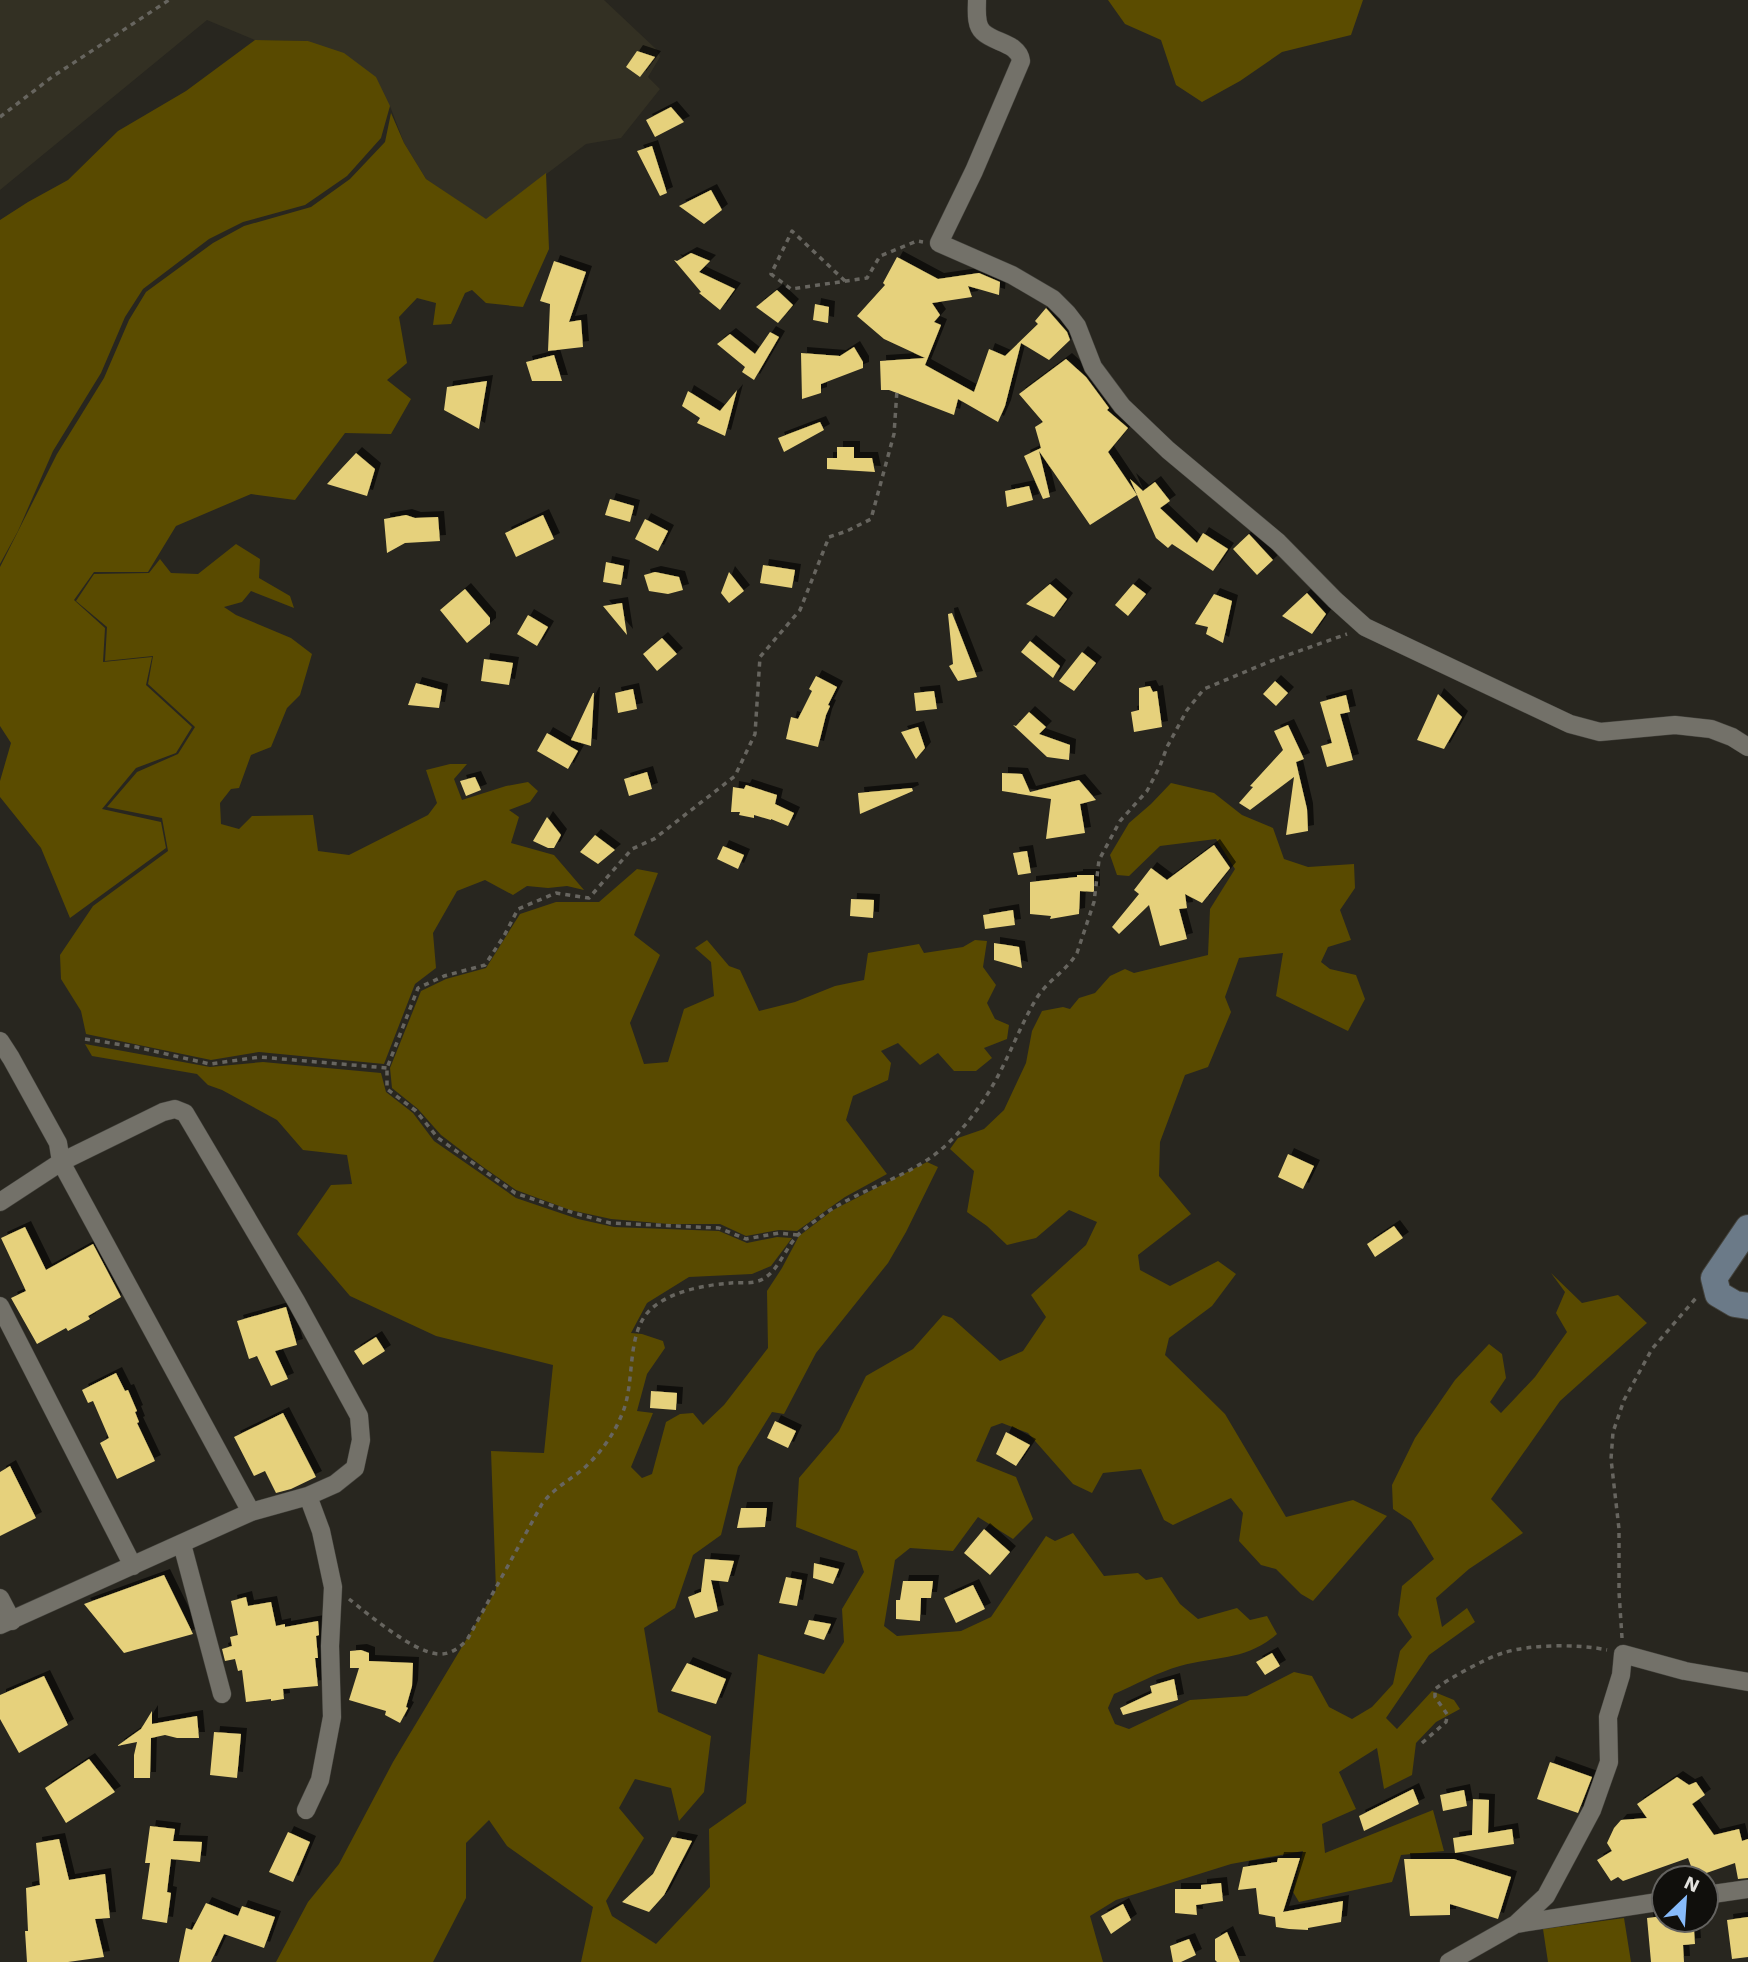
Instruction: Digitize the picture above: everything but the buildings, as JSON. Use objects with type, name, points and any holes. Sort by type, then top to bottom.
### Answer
[{"type":"main road","points":[[1748,1227],[1714,1278],[1718,1294],[1735,1304],[1748,1306]]},
{"type":"street","points":[[976,0],[978,24],[983,32],[1016,50],[1021,61],[974,171],[939,243],[1012,275],[1053,299],[1077,326],[1093,367],[1122,406],[1168,450],[1278,542],[1365,627],[1570,724],[1600,732],[1675,725],[1711,729],[1748,747]]},
{"type":"street","points":[[0,1041],[58,1143],[61,1162],[251,1512]]},
{"type":"street","points":[[0,1202],[61,1162],[163,1112],[175,1109],[185,1113],[296,1301],[359,1416],[361,1440],[355,1468],[335,1484],[308,1496],[251,1512],[6,1623],[0,1598]]},
{"type":"street","points":[[0,1306],[133,1566]]},
{"type":"street","points":[[306,1810],[320,1780],[332,1717],[330,1646],[333,1587],[321,1531],[308,1496]]},
{"type":"street","points":[[182,1544],[222,1694]]},
{"type":"street","points":[[1449,1962],[1516,1924],[1546,1896],[1592,1810],[1609,1762],[1608,1717],[1623,1654],[1685,1671],[1748,1682]]},
{"type":"street","points":[[1720,1893],[1748,1889]]},
{"type":"street","points":[[1516,1924],[1650,1903]]},
{"type":"path","points":[[0,117],[52,77],[169,0]]},
{"type":"path","points":[[845,281],[792,231],[771,274],[791,289],[867,278],[880,256],[917,241],[939,243]]},
{"type":"path","points":[[798,1235],[779,1233],[746,1238],[719,1228],[610,1223],[516,1193],[438,1138],[416,1111],[387,1089],[387,1068],[418,988],[444,976],[485,965],[518,909],[556,893],[589,898],[632,849],[654,839],[735,776],[755,734],[760,657],[800,610],[829,537],[871,519],[894,435],[897,390]]},
{"type":"path","points":[[333,1587],[419,1649],[436,1654],[457,1650],[474,1631],[542,1504],[551,1492],[584,1468],[601,1451],[613,1432],[623,1412],[638,1328],[645,1316],[662,1301],[681,1293],[710,1285],[757,1282],[767,1277],[798,1235],[838,1205],[931,1157],[958,1132],[999,1075],[1037,998],[1077,953],[1094,902],[1099,860],[1120,821],[1147,791],[1173,734],[1191,703],[1204,689],[1365,627]]},
{"type":"path","points":[[85,1039],[136,1047],[210,1064],[260,1057],[387,1068]]},
{"type":"path","points":[[1422,1743],[1446,1723],[1447,1714],[1435,1697],[1435,1689],[1502,1653],[1562,1645],[1588,1645],[1623,1654],[1619,1529],[1611,1459],[1613,1432],[1624,1400],[1652,1349],[1714,1278]]},
{"type":"shaded area","points":[[0,0],[604,0],[656,49],[660,57],[648,77],[660,89],[621,138],[586,144],[486,220],[426,179],[404,143],[390,106],[308,41],[255,40],[207,20],[0,190]]},
{"type":"shaded area","points":[[1108,0],[1363,0],[1351,35],[1282,52],[1240,81],[1202,102],[1176,85],[1161,40],[1125,24]]},
{"type":"shaded area","points":[[255,40],[308,41],[344,53],[376,77],[390,106],[381,138],[347,176],[305,205],[243,222],[209,239],[143,289],[125,317],[101,373],[53,451],[18,531],[0,564],[0,220],[68,180],[118,131],[186,91]]},
{"type":"shaded area","points":[[391,113],[404,143],[426,179],[486,219],[546,173],[549,249],[523,307],[486,303],[472,290],[465,293],[451,324],[433,325],[436,303],[417,298],[399,317],[407,363],[387,380],[411,399],[391,434],[345,433],[295,500],[251,494],[176,526],[148,572],[94,572],[74,600],[105,628],[103,662],[152,657],[146,685],[192,727],[176,753],[136,768],[102,809],[161,822],[166,848],[70,918],[41,848],[0,797],[0,781],[11,743],[0,726],[0,567],[57,454],[104,378],[129,320],[146,292],[213,243],[244,226],[311,207],[350,179],[385,142]]},
{"type":"shaded area","points":[[236,544],[260,559],[259,578],[290,596],[294,608],[251,591],[242,602],[224,607],[236,615],[291,638],[312,654],[300,695],[287,708],[271,747],[251,755],[239,788],[231,789],[220,803],[221,824],[239,829],[252,816],[313,815],[318,851],[349,855],[428,815],[437,803],[426,770],[450,764],[467,764],[454,779],[462,800],[528,782],[538,791],[530,802],[509,810],[519,817],[511,843],[554,855],[584,890],[567,886],[527,886],[513,895],[485,880],[457,891],[433,933],[436,968],[415,984],[384,1064],[259,1052],[211,1060],[86,1034],[81,1011],[61,979],[60,955],[93,906],[168,851],[162,818],[107,807],[137,772],[178,754],[195,727],[148,684],[153,656],[105,661],[107,627],[76,601],[94,574],[149,573],[160,559],[171,573],[198,574]]},
{"type":"shaded area","points":[[1171,783],[1214,793],[1242,815],[1273,828],[1284,859],[1308,867],[1354,864],[1355,888],[1340,910],[1351,940],[1328,947],[1321,962],[1330,969],[1356,975],[1365,999],[1348,1031],[1276,996],[1283,953],[1239,958],[1225,997],[1231,1012],[1208,1067],[1185,1075],[1160,1142],[1159,1176],[1191,1214],[1138,1255],[1140,1270],[1170,1286],[1218,1261],[1236,1274],[1212,1306],[1169,1338],[1165,1355],[1225,1414],[1286,1517],[1353,1500],[1387,1516],[1313,1601],[1301,1594],[1276,1569],[1261,1565],[1239,1541],[1243,1513],[1231,1498],[1173,1525],[1164,1520],[1141,1469],[1103,1473],[1092,1493],[1073,1484],[1028,1433],[1002,1423],[991,1427],[976,1461],[1016,1477],[1033,1519],[1013,1539],[978,1517],[953,1551],[910,1548],[895,1560],[884,1626],[897,1636],[961,1631],[991,1617],[1046,1536],[1055,1541],[1073,1533],[1104,1576],[1138,1573],[1146,1580],[1162,1577],[1180,1604],[1198,1619],[1237,1608],[1250,1620],[1267,1616],[1277,1634],[1254,1649],[1172,1669],[1114,1694],[1108,1708],[1115,1724],[1129,1729],[1190,1700],[1247,1696],[1294,1672],[1312,1676],[1329,1707],[1352,1719],[1372,1707],[1393,1684],[1400,1651],[1412,1637],[1398,1615],[1402,1586],[1434,1559],[1411,1521],[1393,1509],[1392,1485],[1415,1438],[1455,1380],[1489,1344],[1502,1354],[1506,1378],[1490,1402],[1501,1413],[1535,1377],[1567,1332],[1556,1313],[1565,1292],[1551,1273],[1582,1303],[1618,1295],[1647,1323],[1560,1401],[1491,1499],[1523,1533],[1469,1569],[1436,1598],[1442,1627],[1467,1608],[1475,1622],[1429,1655],[1386,1718],[1397,1729],[1432,1691],[1454,1700],[1460,1709],[1436,1722],[1416,1743],[1412,1775],[1384,1789],[1377,1748],[1339,1772],[1356,1809],[1322,1824],[1325,1853],[1433,1810],[1444,1851],[1401,1855],[1392,1882],[1299,1902],[1293,1892],[1303,1851],[1231,1864],[1116,1900],[1090,1916],[1103,1962],[581,1962],[593,1907],[507,1846],[489,1820],[466,1843],[466,1898],[433,1962],[276,1962],[308,1902],[339,1864],[393,1762],[496,1590],[491,1451],[544,1453],[553,1365],[436,1336],[350,1296],[297,1234],[331,1185],[352,1184],[347,1155],[303,1150],[277,1120],[208,1085],[197,1074],[92,1056],[85,1044],[210,1067],[263,1062],[381,1073],[386,1092],[413,1113],[434,1141],[516,1198],[578,1219],[614,1227],[719,1231],[747,1243],[777,1237],[792,1238],[771,1266],[752,1274],[689,1277],[647,1303],[631,1333],[663,1341],[665,1348],[647,1374],[637,1411],[653,1413],[631,1467],[642,1478],[652,1474],[666,1422],[680,1414],[693,1413],[703,1425],[724,1405],[768,1348],[767,1291],[799,1236],[833,1210],[927,1162],[938,1167],[888,1263],[816,1353],[784,1414],[772,1412],[738,1467],[721,1535],[693,1555],[675,1608],[644,1628],[658,1712],[711,1736],[704,1792],[679,1821],[671,1788],[635,1779],[619,1808],[644,1838],[606,1901],[612,1916],[656,1944],[710,1887],[709,1829],[746,1803],[758,1654],[824,1674],[844,1642],[842,1609],[864,1572],[857,1551],[796,1527],[799,1478],[839,1431],[866,1376],[913,1349],[943,1315],[952,1318],[1000,1361],[1023,1351],[1046,1317],[1031,1295],[1086,1245],[1097,1222],[1069,1210],[1036,1238],[1007,1245],[967,1212],[974,1171],[950,1149],[958,1138],[984,1129],[1004,1110],[1026,1063],[1032,1031],[1042,1011],[1063,1007],[1070,1009],[1079,998],[1095,993],[1110,976],[1125,969],[1134,973],[1208,955],[1210,909],[1235,869],[1216,839],[1160,846],[1129,876],[1117,875],[1110,855],[1129,823]]},
{"type":"shaded area","points":[[637,869],[658,873],[634,935],[660,955],[630,1023],[644,1064],[668,1062],[684,1009],[714,996],[711,962],[695,948],[707,940],[729,966],[740,970],[759,1011],[795,1002],[835,986],[864,980],[868,953],[919,944],[924,953],[963,947],[975,940],[987,941],[983,967],[996,985],[987,1003],[995,1019],[1009,1025],[1007,1039],[984,1048],[992,1058],[976,1071],[954,1071],[938,1053],[920,1065],[898,1043],[881,1051],[891,1063],[888,1080],[853,1096],[846,1120],[887,1174],[845,1197],[797,1231],[779,1230],[746,1236],[720,1224],[669,1224],[611,1219],[570,1210],[516,1190],[441,1135],[418,1109],[392,1088],[390,1068],[421,991],[446,979],[486,968],[520,914],[556,902],[599,902]]},
{"type":"shaded area","points":[[1624,1918],[1631,1962],[1548,1962],[1543,1929]]}]
